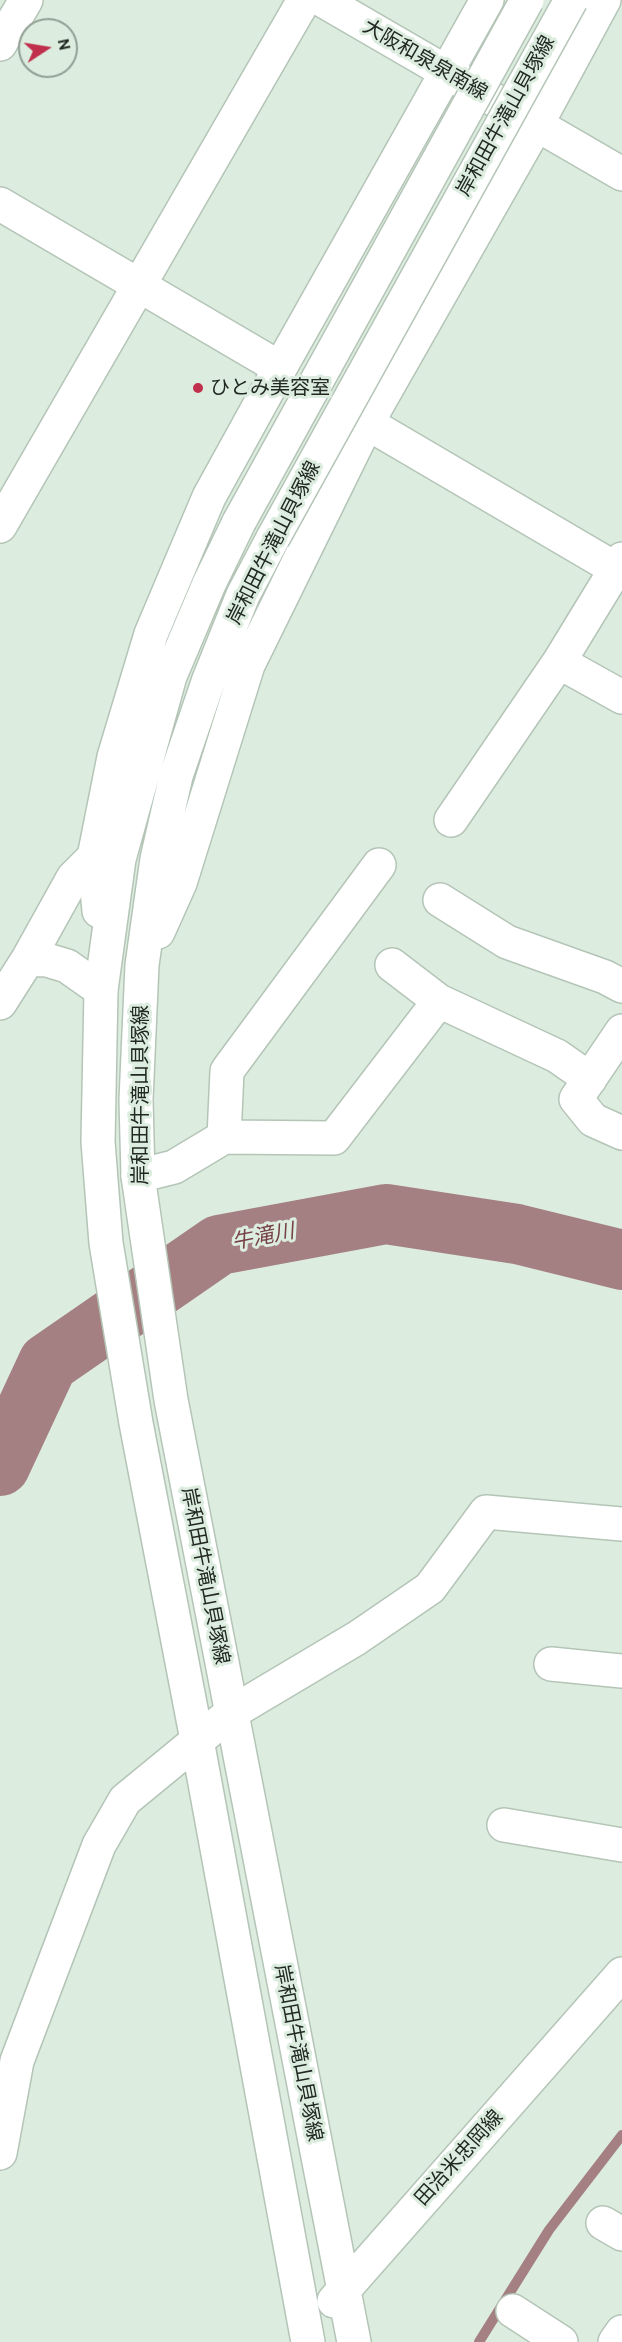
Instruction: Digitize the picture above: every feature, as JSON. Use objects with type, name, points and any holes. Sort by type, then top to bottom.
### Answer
[{"type":"main road","points":[[0,44],[26,0]]},
{"type":"main road","points":[[0,526],[304,0]]},
{"type":"main road","name":"大阪和泉泉南線","points":[[322,0],[622,174]]},
{"type":"main road","points":[[104,957],[94,857],[114,757],[151,634],[209,497],[487,0]]},
{"type":"main road","name":"岸和田牛滝山貝塚線","points":[[303,2338],[294,2273],[197,1740],[135,1424],[105,1243],[98,1142],[101,990],[104,957],[119,859],[170,676],[209,584],[239,522],[527,0]]},
{"type":"main road","name":"岸和田牛滝山貝塚線","points":[[354,2342],[171,1400],[138,1176],[136,1100],[142,966],[157,859],[176,776],[208,682],[243,595],[571,0]]},
{"type":"main road","points":[[142,966],[180,883],[249,665],[366,423],[537,124],[604,0]]},
{"type":"main road","points":[[0,204],[280,368]]},
{"type":"main road","points":[[366,423],[619,564],[559,662],[452,820]]},
{"type":"main road","points":[[559,662],[622,697]]},
{"type":"main road","points":[[0,1003],[28,959],[73,878],[94,857]]},
{"type":"main road","points":[[225,1137],[227,1071],[379,865]]},
{"type":"main road","points":[[440,900],[507,942],[605,977],[622,986]]},
{"type":"main road","points":[[28,959],[47,960],[67,966],[101,990]]},
{"type":"main road","points":[[392,965],[439,1001],[557,1056],[590,1079]]},
{"type":"main road","points":[[138,1176],[174,1167],[225,1137],[334,1138],[439,1001]]},
{"type":"main road","points":[[622,1032],[576,1100],[593,1119],[622,1133]]},
{"type":"main road","points":[[0,2153],[16,2061],[99,1845],[125,1800],[231,1713],[357,1638],[430,1587],[486,1512],[622,1524]]},
{"type":"main road","points":[[551,1664],[622,1671]]},
{"type":"main road","points":[[504,1825],[622,1845]]},
{"type":"main road","name":"田治米忠岡線","points":[[303,2338],[416,2206],[622,1974]]},
{"type":"main road","points":[[513,2311],[561,2342]]},
{"type":"main road","points":[[615,2342],[622,2332]]},
{"type":"waterway","name":"牛滝川","points":[[0,1466],[48,1363],[219,1245],[386,1214],[517,1234],[622,1260]]},
{"type":"waterway","points":[[479,2342],[549,2230],[622,2135]]},
{"type":"place","name":"ひとみ美容室","points":[[198,388]]}]
